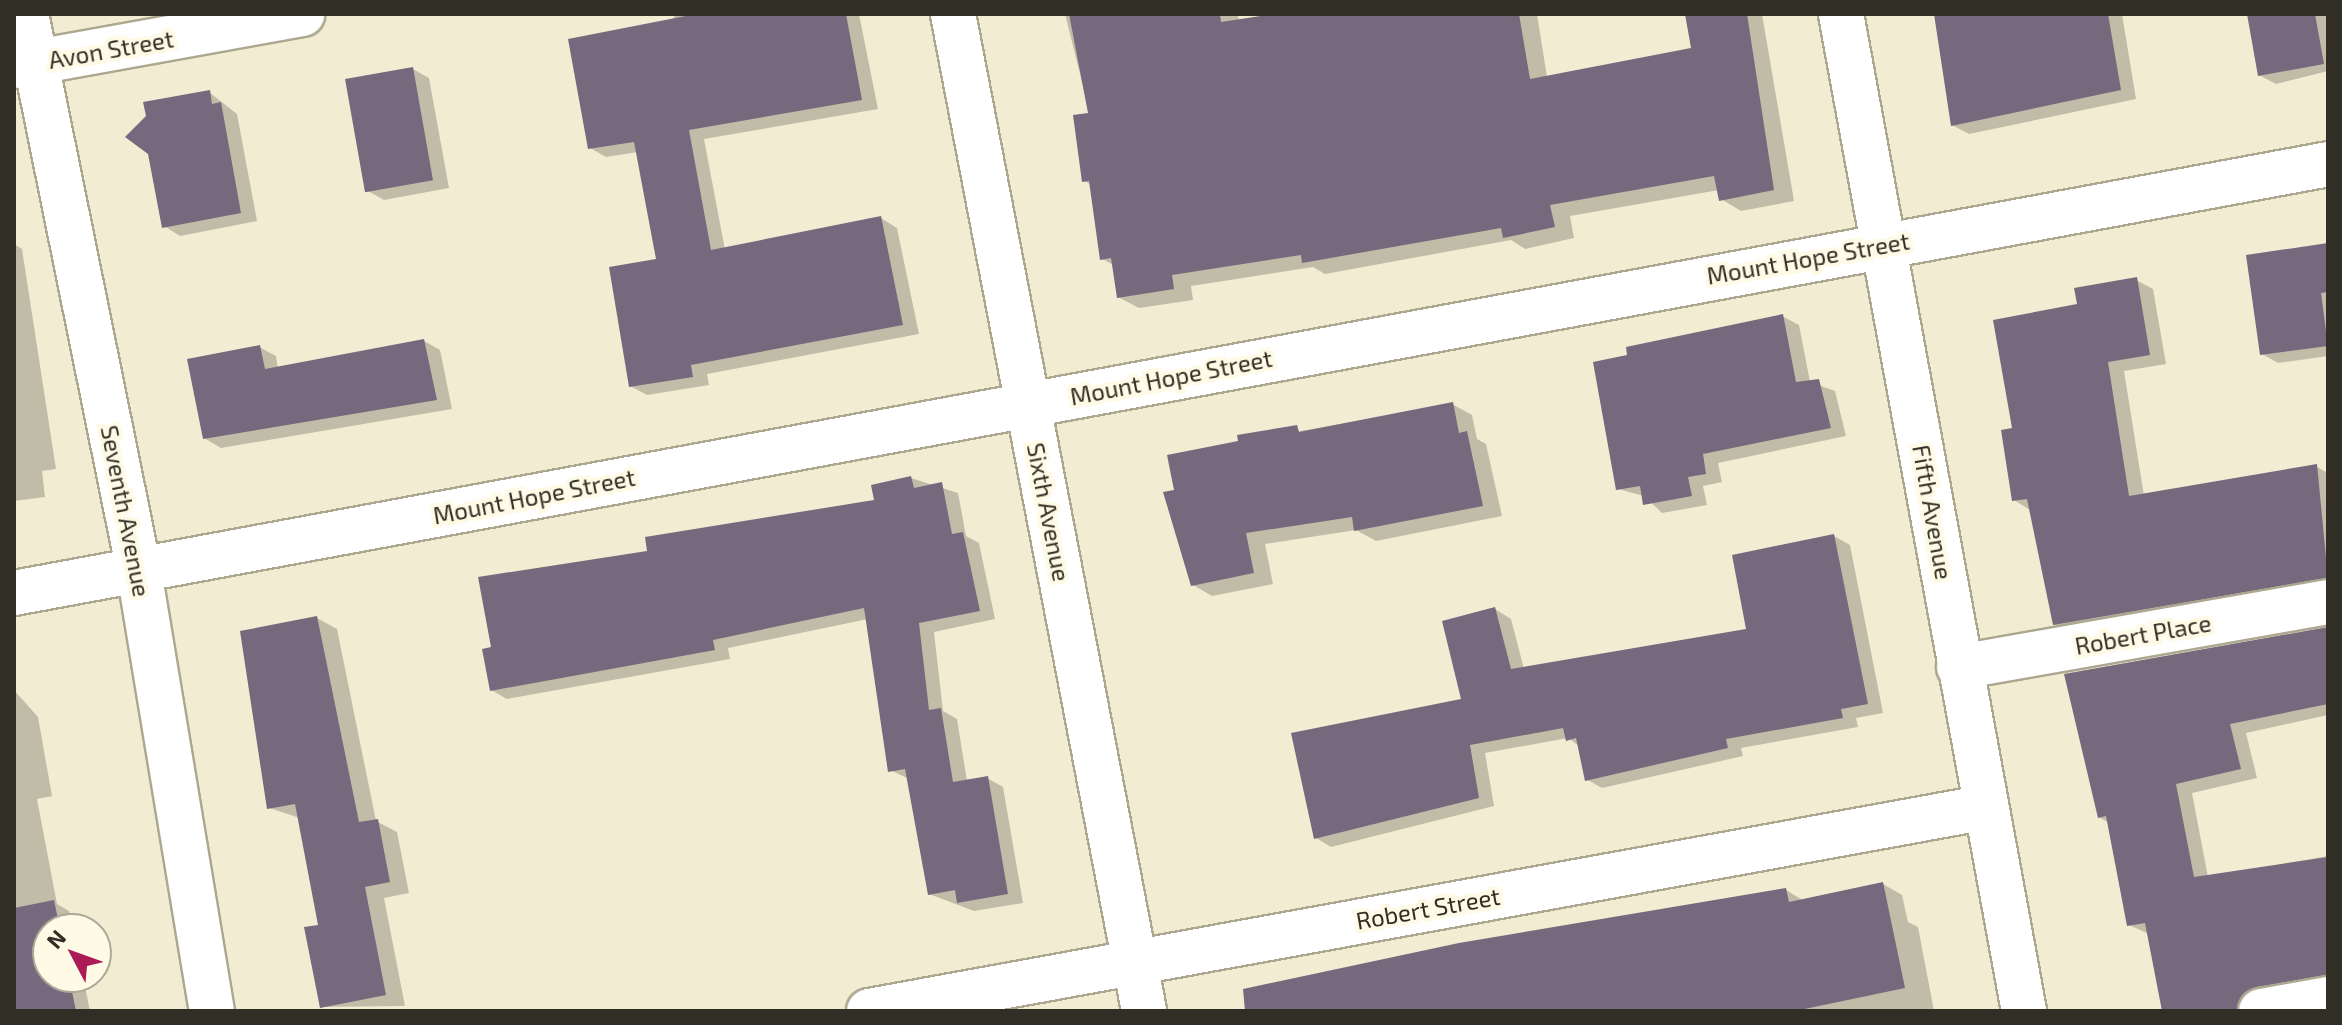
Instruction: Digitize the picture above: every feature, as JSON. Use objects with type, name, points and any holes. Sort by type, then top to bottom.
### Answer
[{"type":"street","name":"Seventh Avenue","points":[[26,14],[24,65],[139,571],[212,1011]]},
{"type":"street","name":"Avon Street","points":[[24,65],[302,14]]},
{"type":"street","name":"Sixth Avenue","points":[[953,14],[1144,1011]]},
{"type":"street","name":"Fifth Avenue","points":[[1841,14],[1887,243],[1959,667],[2024,1011]]},
{"type":"street","name":"Mount Hope Street","points":[[14,593],[1887,243],[2328,164]]},
{"type":"street","name":"Robert Place","points":[[1959,667],[2328,602]]},
{"type":"street","name":"Robert Street","points":[[869,1011],[1987,807]]},
{"type":"street","points":[[2261,1011],[2328,999]]},
{"type":"building","points":[[696,14],[846,14],[862,100],[689,130],[711,250],[881,216],[903,325],[691,365],[693,377],[629,387],[609,267],[656,259],[634,142],[588,149],[568,39]]},
{"type":"building","points":[[1069,14],[1220,14],[1221,22],[1273,14],[1519,14],[1530,79],[1691,48],[1685,14],[1747,14],[1774,190],[1719,201],[1714,176],[1550,205],[1555,227],[1503,238],[1501,228],[1302,263],[1301,255],[1172,275],[1174,289],[1117,298],[1111,258],[1100,260],[1089,181],[1082,182],[1073,115],[1088,113]]},
{"type":"building","points":[[1934,14],[2108,14],[2121,90],[1951,126]]},
{"type":"building","points":[[2247,14],[2315,14],[2324,64],[2258,76]]},
{"type":"building","points":[[413,67],[433,180],[365,192],[345,79]]},
{"type":"building","points":[[210,90],[212,104],[221,102],[241,213],[162,228],[148,154],[125,137],[146,116],[143,102]]},
{"type":"building","points":[[2328,243],[2328,292],[2321,293],[2328,346],[2260,355],[2246,255]]},
{"type":"building","points":[[2137,277],[2150,355],[2108,362],[2129,496],[2317,464],[2328,578],[2053,625],[2027,499],[2012,501],[2001,430],[2012,428],[1993,320],[2077,304],[2074,288]]},
{"type":"building","points":[[1783,314],[1796,382],[1819,379],[1831,428],[1703,454],[1706,474],[1688,477],[1692,496],[1643,505],[1640,486],[1616,490],[1593,362],[1627,355],[1626,347]]},
{"type":"building","points":[[424,339],[437,400],[203,439],[187,359],[260,345],[265,369]]},
{"type":"building","points":[[1453,402],[1459,433],[1467,431],[1483,506],[1354,531],[1352,517],[1246,533],[1254,573],[1191,586],[1163,492],[1174,490],[1167,455],[1238,441],[1237,435],[1297,425],[1299,432]]},
{"type":"building","points":[[911,476],[914,488],[942,482],[952,534],[963,532],[980,611],[919,623],[929,710],[941,708],[953,782],[988,776],[1008,894],[957,903],[955,890],[928,895],[905,769],[888,772],[864,608],[713,640],[715,650],[490,691],[482,649],[491,647],[478,577],[647,551],[645,537],[874,500],[871,485]]},
{"type":"building","points":[[1834,534],[1868,704],[1841,709],[1843,718],[1726,739],[1728,748],[1585,781],[1576,738],[1566,741],[1563,728],[1470,745],[1479,798],[1314,839],[1291,733],[1461,699],[1442,621],[1495,607],[1511,669],[1746,629],[1732,555]]},
{"type":"building","points":[[317,616],[359,822],[378,819],[390,882],[365,887],[386,995],[320,1008],[304,927],[318,925],[295,804],[267,809],[240,631]]},
{"type":"building","points":[[2328,627],[2328,704],[2230,724],[2241,769],[2176,784],[2194,877],[2328,857],[2328,975],[2256,987],[2237,1011],[2162,1011],[2145,923],[2127,926],[2106,816],[2098,818],[2064,674]]},
{"type":"building","points":[[1883,882],[1905,988],[1795,1011],[1245,1011],[1243,989],[1459,943],[1786,888],[1789,902]]},
{"type":"building","points":[[54,900],[57,913],[32,913],[32,993],[72,993],[76,1011],[14,1011],[14,908]]}]
